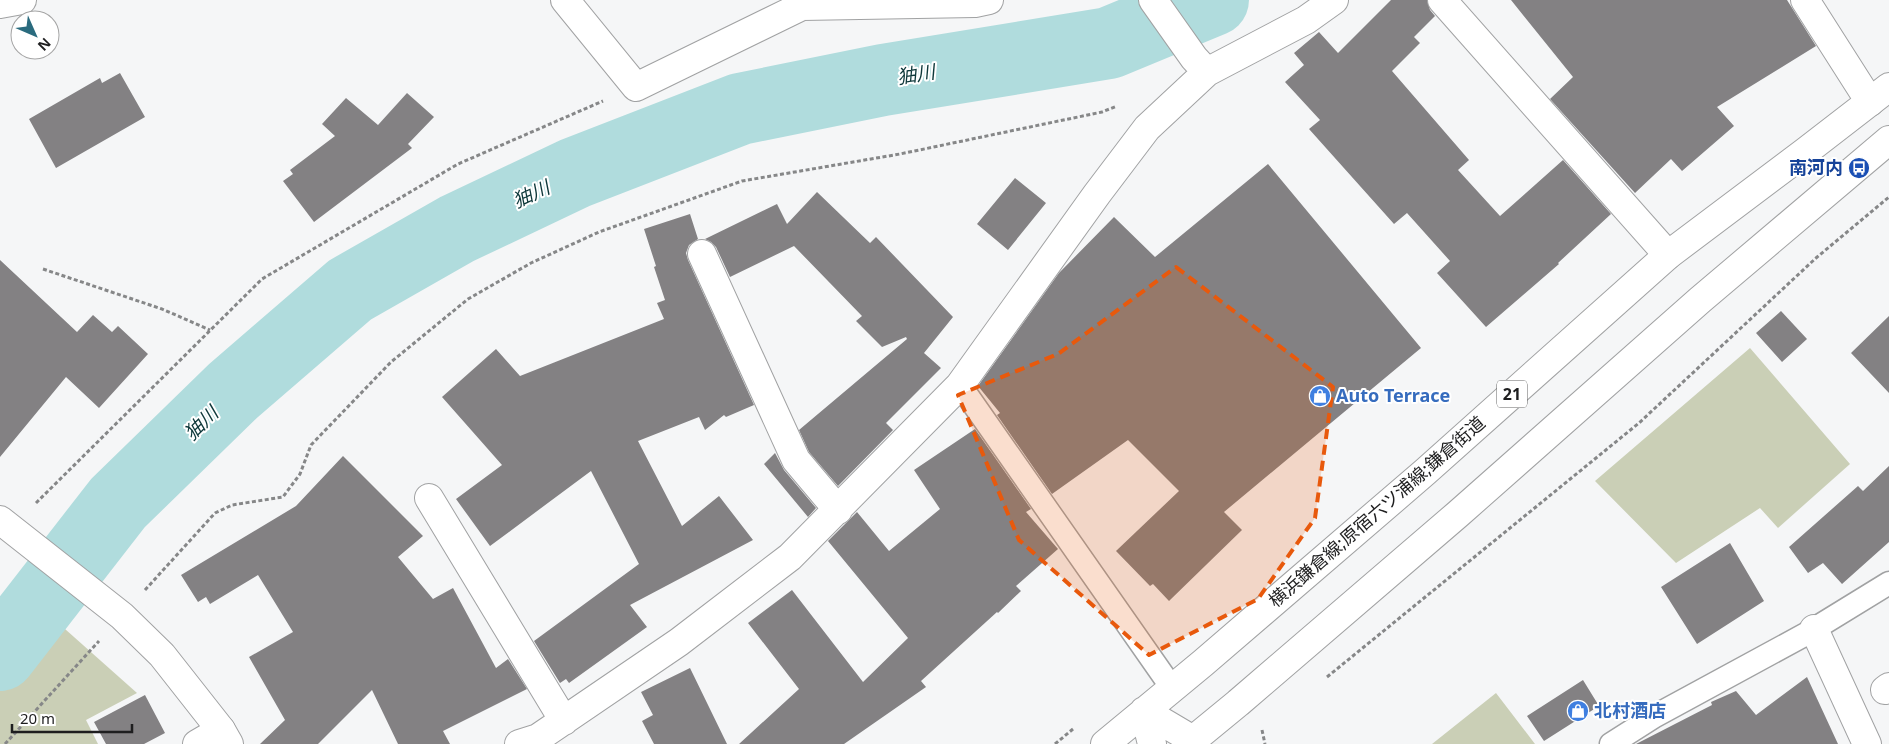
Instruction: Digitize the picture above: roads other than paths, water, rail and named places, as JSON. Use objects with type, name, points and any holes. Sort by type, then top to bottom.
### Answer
[{"type":"street","points":[[0,4],[22,0]]},
{"type":"street","points":[[565,0],[636,86],[802,6],[975,3],[989,0]]},
{"type":"street","points":[[1153,0],[1200,65]]},
{"type":"street","points":[[533,742],[679,642],[790,557],[838,510],[960,385],[1097,194],[1147,128],[1200,65],[1306,20],[1334,0]]},
{"type":"street","points":[[1442,0],[1668,255]]},
{"type":"street","points":[[1805,0],[1880,94]]},
{"type":"street","name":"横浜鎌倉線;原宿六ツ浦線;鎌倉街道","points":[[1105,744],[1425,472],[1668,255],[1880,94]]},
{"type":"street","points":[[1144,711],[1192,743],[1458,514],[1700,300],[1889,140]]},
{"type":"street","points":[[702,254],[796,460],[838,510]]},
{"type":"street","points":[[429,498],[564,721]]},
{"type":"street","points":[[5,525],[33,545],[112,609],[162,655],[225,737],[197,744]]},
{"type":"street","points":[[1814,629],[1867,744]]},
{"type":"street","points":[[1144,711],[1152,744]]},
{"type":"lane","points":[[960,385],[1172,688]]},
{"type":"lane","points":[[1611,744],[1654,716],[1814,629],[1889,583]]},
{"type":"waterway","name":"㹨川","points":[[0,655],[118,503],[233,391],[350,290],[457,229],[575,173],[740,109],[883,80],[1109,43],[1213,0]]},
{"type":"place","name":"南河内","points":[[1859,168]]},
{"type":"place","name":"Auto Terrace","points":[[1320,396]]},
{"type":"place","name":"北村酒店","points":[[1578,711]]}]
